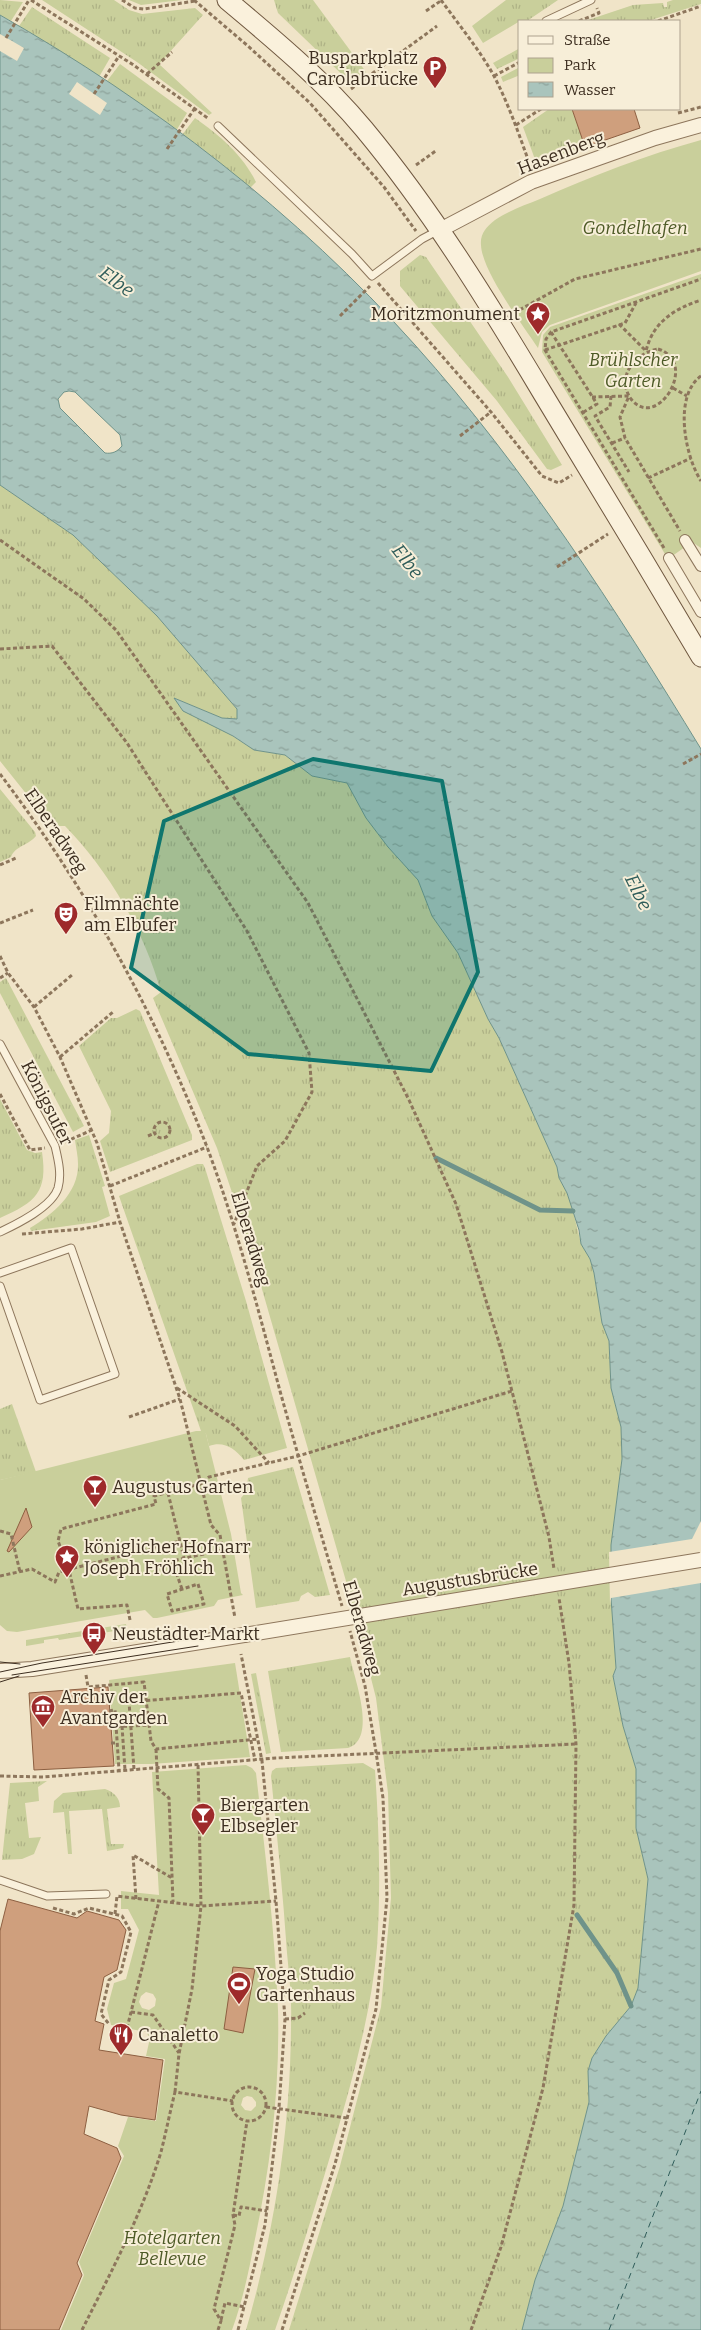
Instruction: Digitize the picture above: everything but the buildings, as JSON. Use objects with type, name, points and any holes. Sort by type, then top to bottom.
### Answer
[{"type":"main road","points":[[234,2],[306,68],[363,128],[440,230],[541,390],[701,657]]},
{"type":"street","name":"Hasenberg","points":[[440,230],[531,182],[655,138],[701,125]]},
{"type":"street","points":[[685,540],[701,566]]},
{"type":"street","points":[[669,558],[701,612]]},
{"type":"street","name":"Augustusbrücke","points":[[0,1671],[32,1669],[701,1560]]},
{"type":"lane","points":[[548,20],[591,0]]},
{"type":"lane","points":[[218,126],[352,254],[372,276],[422,239],[440,230]]},
{"type":"lane","name":"Königsufer","points":[[0,1044],[55,1146],[59,1162],[58,1189],[43,1207],[19,1223]]},
{"type":"lane","points":[[0,1232],[19,1223]]},
{"type":"lane","points":[[0,1273],[70,1248],[115,1374],[40,1400],[0,1286]]},
{"type":"lane","points":[[0,1880],[47,1896],[106,1894]]},
{"type":"path","points":[[6,38],[30,0],[147,74],[218,126]]},
{"type":"path","points":[[122,0],[136,8],[144,9],[195,1],[248,46],[310,103],[384,187],[422,239]]},
{"type":"path","points":[[426,11],[442,0],[494,76],[516,125],[531,169]]},
{"type":"path","points":[[661,20],[701,6]]},
{"type":"path","points":[[350,90],[437,26]]},
{"type":"path","points":[[147,74],[172,52]]},
{"type":"path","points":[[94,94],[119,56]]},
{"type":"path","points":[[494,76],[518,63]]},
{"type":"path","points":[[678,113],[701,106]]},
{"type":"path","points":[[167,149],[195,108]]},
{"type":"path","points":[[516,125],[539,110]]},
{"type":"path","points":[[416,165],[436,150]]},
{"type":"path","points":[[512,315],[574,279],[701,249]]},
{"type":"path","points":[[669,558],[545,350],[546,339],[551,332],[701,279]]},
{"type":"path","points":[[340,316],[375,280],[491,412],[542,476],[559,482],[572,474]]},
{"type":"path","points":[[646,351],[653,330],[678,310],[700,301]]},
{"type":"path","points":[[545,350],[625,323],[636,303]]},
{"type":"path","points":[[618,324],[646,351]]},
{"type":"path","points":[[551,332],[597,404],[582,413]]},
{"type":"path","points":[[658,349],[667,353],[676,374],[673,388],[665,400],[654,406],[638,406],[629,396],[627,390],[628,372],[632,362],[646,351],[658,349]]},
{"type":"path","points":[[701,376],[687,396],[684,435],[701,481]]},
{"type":"path","points":[[673,388],[687,396]]},
{"type":"path","points":[[611,396],[610,407],[595,416],[629,472]]},
{"type":"path","points":[[592,397],[629,396]]},
{"type":"path","points":[[629,396],[620,417],[625,438],[685,540]]},
{"type":"path","points":[[460,436],[491,412]]},
{"type":"path","points":[[612,443],[625,438]]},
{"type":"path","points":[[648,478],[691,458]]},
{"type":"path","points":[[557,567],[608,534]]},
{"type":"path","points":[[0,540],[84,599],[116,630],[308,903],[409,1100],[456,1204],[512,1392],[549,1537],[555,1576]]},
{"type":"path","points":[[0,649],[52,646],[127,743],[247,931],[309,1053],[312,1092],[285,1141],[256,1166],[233,1224]]},
{"type":"path","points":[[683,764],[701,754]]},
{"type":"path","name":"Elberadweg","points":[[0,774],[43,831],[97,917],[145,1003],[206,1147],[233,1224],[345,1615]]},
{"type":"path","points":[[0,865],[16,858]]},
{"type":"path","points":[[0,923],[32,910]]},
{"type":"path","points":[[0,956],[8,973],[34,1007],[60,1057],[92,1130],[120,1222],[180,1398],[211,1525],[220,1535],[234,1618]]},
{"type":"path","points":[[0,978],[8,973]]},
{"type":"path","points":[[34,1007],[72,975]]},
{"type":"path","points":[[60,1057],[113,1012]]},
{"type":"path","points":[[0,1094],[30,1150],[33,1152],[55,1146],[92,1130]]},
{"type":"path","points":[[148,1136],[155,1134],[161,1138],[166,1137],[170,1131],[169,1126],[165,1123],[158,1124],[155,1128],[155,1134]]},
{"type":"path","points":[[110,1186],[206,1147]]},
{"type":"path","points":[[19,1223],[22,1235],[82,1229],[120,1222]]},
{"type":"path","points":[[176,1387],[235,1426],[269,1463]]},
{"type":"path","points":[[130,1620],[127,1604],[78,1610],[69,1570],[58,1541],[61,1529],[156,1504],[154,1496],[200,1484],[209,1477],[298,1456],[512,1392]]},
{"type":"path","points":[[129,1417],[180,1398]]},
{"type":"path","points":[[168,1492],[184,1558]]},
{"type":"path","points":[[0,1531],[11,1534],[20,1572]]},
{"type":"path","points":[[0,1576],[32,1569],[54,1582],[59,1572],[180,1541]]},
{"type":"path","points":[[182,1589],[172,1561],[222,1550]]},
{"type":"path","points":[[198,1584],[204,1604],[172,1611],[167,1594],[182,1589],[198,1584]]},
{"type":"path","points":[[471,2330],[501,2247],[543,2088],[574,1905],[576,1744],[569,1663],[558,1595]]},
{"type":"path","name":"Elberadweg","points":[[282,2330],[336,2164],[376,2010],[387,1898],[383,1798],[365,1686],[348,1624]]},
{"type":"path","points":[[238,2330],[267,2211],[279,2108],[285,2019],[276,1901],[262,1761],[241,1654]]},
{"type":"path","points":[[85,1670],[88,1687],[144,1682],[151,1742],[156,1749],[158,1789],[169,1798],[173,1902]]},
{"type":"path","points":[[134,1769],[129,1702],[146,1699],[249,1692]]},
{"type":"path","points":[[241,1693],[254,1760]]},
{"type":"path","points":[[109,1711],[115,1710],[119,1770]]},
{"type":"path","points":[[110,1727],[149,1725]]},
{"type":"path","points":[[122,1726],[126,1770]]},
{"type":"path","points":[[156,1749],[258,1739]]},
{"type":"path","points":[[111,1743],[118,1742]]},
{"type":"path","points":[[0,1776],[28,1777],[376,1752],[576,1744]]},
{"type":"path","points":[[82,2330],[125,2244],[144,2199],[160,2152],[175,2092],[179,2054],[192,1988],[201,1906],[198,1764]]},
{"type":"path","points":[[136,1899],[133,1855],[172,1878]]},
{"type":"path","points":[[115,1914],[117,1896],[201,1906],[276,1901]]},
{"type":"path","points":[[128,2028],[159,1901]]},
{"type":"path","points":[[46,1906],[74,1914],[89,1908],[122,1916],[131,1932],[121,1972],[109,1980],[101,2014],[108,2024]]},
{"type":"path","points":[[131,2012],[154,2014],[179,2054]]},
{"type":"path","points":[[285,2019],[298,2018],[305,2013]]},
{"type":"path","points":[[248,2087],[254,2088],[263,2094],[266,2106],[258,2119],[247,2121],[237,2116],[232,2106],[233,2101],[238,2091],[248,2087]]},
{"type":"path","points":[[175,2092],[233,2101]]},
{"type":"path","points":[[266,2106],[347,2118]]},
{"type":"path","points":[[221,2320],[214,2309],[235,2225],[233,2215],[247,2121]]},
{"type":"path","points":[[233,2215],[239,2216],[240,2207],[267,2211]]},
{"type":"path","points":[[218,2330],[225,2303],[245,2307]]},
{"type":"highlighted area","points":[[313,759],[442,781],[478,972],[431,1071],[248,1054],[131,968],[164,821]]},
{"type":"green space","points":[[0,0],[23,2],[11,21],[0,15]]},
{"type":"green space","points":[[42,0],[114,0],[129,10],[142,14],[195,8],[203,15],[159,64],[212,113],[209,115],[137,62]]},
{"type":"green space","points":[[129,0],[182,0],[141,5]]},
{"type":"green space","points":[[274,0],[313,0],[366,72],[353,85],[278,13]]},
{"type":"green space","points":[[506,0],[558,0],[528,20],[518,20],[518,22],[483,43],[472,26]]},
{"type":"green space","points":[[673,0],[701,0],[701,4],[651,20],[588,20],[633,5],[663,3],[664,7],[667,7],[667,2]]},
{"type":"green space","points":[[32,7],[110,58],[99,77],[19,26]]},
{"type":"green space","points":[[518,49],[518,59],[497,69],[493,63]]},
{"type":"green space","points":[[120,64],[187,113],[176,131],[107,81]]},
{"type":"green space","points":[[518,68],[518,76],[503,82],[501,77]]},
{"type":"green space","points":[[548,110],[572,110],[585,147],[536,162],[523,127]]},
{"type":"green space","points":[[195,118],[213,131],[237,154],[256,182],[250,188],[182,135]]},
{"type":"green space","name":"Gondelhafen","points":[[701,140],[701,271],[550,325],[542,332],[538,348],[504,298],[488,269],[481,245],[486,228],[495,220],[511,211],[579,182],[619,166]]},
{"type":"green space","points":[[420,255],[426,257],[508,377],[562,465],[551,470],[547,469],[497,401],[400,286],[400,271]]},
{"type":"green space","name":"Brühlscher Garten","points":[[701,274],[701,548],[692,542],[668,559],[542,352],[543,335],[550,327]]},
{"type":"green space","points":[[0,485],[73,535],[157,616],[237,709],[237,719],[222,718],[174,698],[254,750],[285,755],[312,776],[347,783],[366,818],[388,847],[418,880],[432,916],[458,953],[488,1019],[499,1038],[557,1167],[559,1178],[567,1193],[573,1211],[581,1244],[590,1259],[594,1273],[602,1323],[609,1341],[611,1388],[621,1427],[622,1459],[611,1545],[611,1598],[616,1668],[613,1676],[623,1726],[636,1769],[636,1828],[648,1879],[638,1988],[631,2006],[606,2036],[592,2058],[588,2071],[589,2102],[563,2206],[535,2280],[522,2330],[289,2330],[340,2166],[381,2007],[391,1898],[388,1793],[376,1698],[350,1595],[247,1237],[217,1148],[153,998],[161,992],[154,969],[135,925],[96,862],[65,826],[52,826],[0,761]]},
{"type":"green space","points":[[0,789],[35,832],[36,836],[16,850],[11,857],[0,862]]},
{"type":"green space","points":[[6,978],[84,1126],[73,1132],[0,993],[0,982]]},
{"type":"green space","points":[[136,1009],[140,1011],[192,1135],[192,1140],[110,1172],[100,1141],[109,1133],[111,1111],[79,1046],[111,1018],[117,1018]]},
{"type":"green space","points":[[0,1099],[27,1150],[35,1153],[42,1152],[43,1177],[37,1194],[31,1201],[0,1218]]},
{"type":"green space","points":[[89,1135],[105,1186],[102,1187],[110,1216],[96,1222],[31,1231],[30,1228],[47,1217],[69,1194],[77,1175],[78,1161],[75,1140]]},
{"type":"green space","points":[[197,1164],[203,1164],[205,1168],[246,1301],[287,1448],[244,1460],[236,1452],[224,1445],[209,1446],[206,1434],[201,1431],[119,1196]]},
{"type":"green space","points":[[12,1404],[36,1472],[0,1480],[0,1409]]},
{"type":"green space","points":[[196,1431],[204,1431],[206,1434],[231,1534],[241,1593],[243,1595],[218,1600],[214,1606],[157,1618],[153,1618],[145,1610],[17,1632],[7,1631],[0,1625],[0,1480]]},
{"type":"green space","points":[[293,1467],[330,1595],[315,1597],[308,1592],[301,1596],[299,1601],[256,1608],[241,1498],[246,1492],[248,1478]]},
{"type":"green space","points":[[126,1624],[127,1629],[59,1640],[58,1638],[44,1640],[44,1643],[26,1646],[26,1640]]},
{"type":"green space","points":[[350,1657],[362,1707],[362,1733],[357,1742],[348,1748],[281,1752],[268,1671]]},
{"type":"green space","points":[[235,1663],[250,1757],[151,1764],[115,1764],[109,1680]]},
{"type":"green space","points":[[256,1673],[271,1753],[266,1754],[251,1674]]},
{"type":"green space","points":[[363,1763],[375,1770],[379,1859],[377,1947],[365,2024],[332,2150],[275,2330],[246,2330],[273,2216],[284,2138],[290,2060],[291,1995],[272,1771],[276,1768]]},
{"type":"green space","name":"Hotelgarten Bellevue","points":[[246,1765],[256,1773],[272,1921],[278,2010],[276,2096],[266,2182],[248,2274],[232,2330],[61,2330],[84,2275],[79,2262],[124,2156],[118,2146],[128,2117],[156,2121],[165,2059],[146,2056],[150,2038],[146,2032],[111,2025],[107,2009],[114,1983],[126,1979],[139,1930],[128,1909],[121,1909],[121,1891],[159,1895],[152,1772]],"holes":[[[146,1992],[153,1994],[156,1999],[155,2006],[149,2010],[142,2008],[139,2002],[141,1996]],[[247,2096],[252,2097],[256,2102],[256,2106],[251,2111],[245,2110],[241,2105],[243,2098]]]},
{"type":"green space","points":[[47,1781],[38,1787],[39,1801],[25,1803],[29,1838],[41,1837],[34,1854],[22,1859],[2,1860],[10,1783]]},
{"type":"green space","points":[[105,1789],[116,1796],[120,1804],[120,1807],[107,1809],[111,1844],[124,1844],[123,1848],[107,1851],[102,1809],[69,1811],[72,1854],[68,1854],[64,1812],[53,1813],[54,1801],[63,1793]]},
{"type":"water","name":"Elbe","points":[[0,15],[113,85],[221,163],[322,250],[370,297],[415,345],[455,392],[531,490],[602,592],[701,749],[701,2330],[522,2330],[535,2280],[563,2206],[589,2102],[588,2071],[592,2058],[606,2036],[631,2006],[638,1988],[648,1879],[636,1828],[636,1769],[623,1726],[613,1676],[616,1668],[611,1598],[611,1545],[622,1459],[621,1427],[611,1388],[609,1341],[602,1323],[594,1273],[590,1259],[581,1244],[579,1230],[567,1193],[499,1038],[488,1019],[458,953],[432,916],[418,880],[388,847],[366,818],[347,783],[312,776],[285,755],[254,750],[233,736],[183,711],[174,698],[222,718],[237,719],[237,709],[157,616],[73,535],[0,485]],"holes":[[[64,392],[75,392],[120,435],[122,446],[118,450],[112,453],[105,453],[60,408],[58,399]]]},
{"type":"pier","points":[[0,34],[24,48],[17,61],[0,51]]},
{"type":"pier","points":[[77,82],[107,103],[100,115],[69,94]]},
{"type":"pier","points":[[701,1521],[701,1583],[611,1598],[610,1605],[609,1552],[692,1539]]},
{"type":"waterway","points":[[436,1158],[540,1210],[573,1211]]},
{"type":"waterway","points":[[577,1915],[617,1973],[631,2006]]},
{"type":"ferry route","points":[[609,2330],[701,2091]]},
{"type":"tram line","points":[[0,1672],[42,1663],[701,1557]]},
{"type":"tram line","points":[[12,1675],[198,1646]]},
{"type":"tram line","points":[[0,1662],[20,1664]]},
{"type":"tram line","points":[[0,1682],[19,1676]]},
{"type":"place","name":"Busparkplatz Carolabrücke","points":[[435,89]]},
{"type":"place","name":"Moritzmonument","points":[[538,335]]},
{"type":"place","name":"Filmnächte am Elbufer","points":[[66,935]]},
{"type":"place","name":"Augustus Garten","points":[[95,1508]]},
{"type":"place","name":"königlicher Hofnarr Joseph Fröhlich","points":[[67,1578]]},
{"type":"place","name":"Neustädter Markt","points":[[94,1655]]},
{"type":"place","name":"Archiv der Avantgarden","points":[[43,1728]]},
{"type":"place","name":"Biergarten Elbsegler","points":[[203,1836]]},
{"type":"place","name":"Yoga Studio Gartenhaus","points":[[239,2005]]},
{"type":"place","name":"Canaletto","points":[[121,2056]]}]
